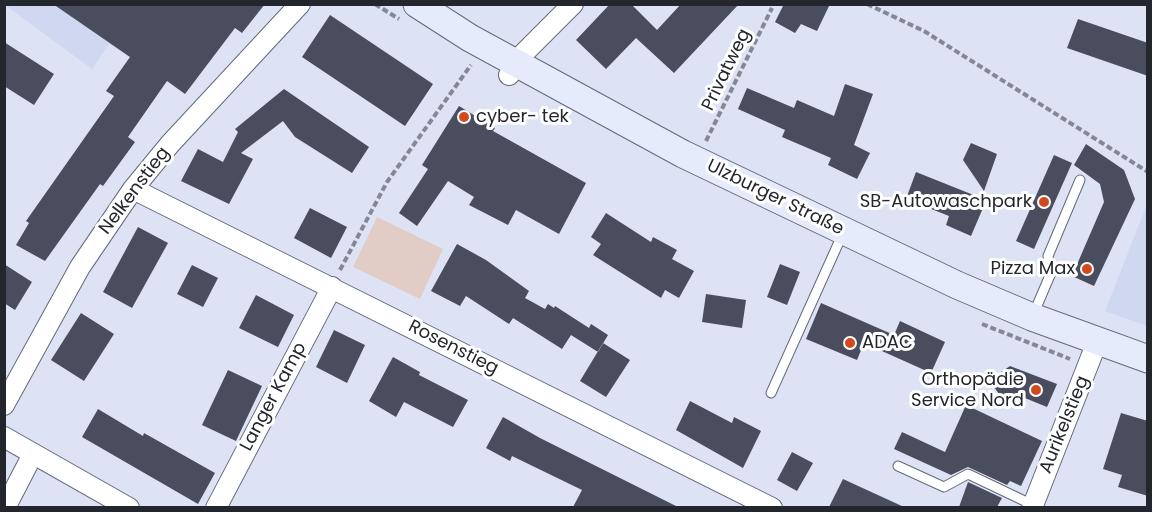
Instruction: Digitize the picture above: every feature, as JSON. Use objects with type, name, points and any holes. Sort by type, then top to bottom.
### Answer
[{"type":"main road","name":"Ulzburger Straße","points":[[417,4],[513,68],[844,231],[957,285],[1032,317],[1148,359]]},
{"type":"street","name":"Nelkenstieg","points":[[4,405],[80,267],[133,189],[185,128],[300,4]]},
{"type":"street","points":[[513,68],[573,4]]},
{"type":"street","name":"Rosenstieg","points":[[133,189],[772,507]]},
{"type":"street","name":"Langer Kamp","points":[[216,507],[332,287]]},
{"type":"street","name":"Aurikelstieg","points":[[1032,506],[1097,342]]},
{"type":"street","points":[[4,437],[129,507]]},
{"type":"street","points":[[5,507],[33,454]]},
{"type":"lane","points":[[1032,317],[1051,273],[1048,256],[1080,180]]},
{"type":"lane","points":[[771,393],[844,231]]},
{"type":"lane","points":[[898,466],[944,487],[969,474],[1032,506]]},
{"type":"path","points":[[867,4],[924,31],[1148,172]]},
{"type":"path","name":"Privatweg","points":[[705,145],[772,8]]},
{"type":"path","points":[[332,287],[387,182],[474,60]]},
{"type":"shaded area","points":[[5,5],[176,5],[137,62],[109,44],[92,69]]},
{"type":"shaded area","points":[[1148,204],[1147,326],[1105,311]]},
{"type":"shaded area","points":[[377,217],[443,249],[420,299],[353,267]]},
{"type":"building","points":[[53,4],[265,4],[242,33],[235,28],[185,94],[167,81],[128,137],[135,142],[103,186],[100,184],[45,261],[16,245],[29,223],[26,221],[114,96],[106,91],[130,57]]},
{"type":"building","points":[[610,4],[631,4],[657,30],[681,4],[739,4],[674,73],[636,38],[606,69],[576,40]]},
{"type":"building","points":[[784,4],[830,4],[817,31],[801,24],[795,33],[775,22]]},
{"type":"building","points":[[330,15],[433,84],[405,126],[302,57]]},
{"type":"building","points":[[1078,19],[1148,43],[1148,76],[1067,48]]},
{"type":"building","points":[[4,42],[54,74],[34,105],[4,86]]},
{"type":"building","points":[[845,84],[873,94],[854,145],[870,153],[857,179],[828,165],[831,158],[782,137],[785,130],[738,109],[747,88],[794,108],[797,100],[834,116]]},
{"type":"building","points":[[284,89],[369,147],[352,173],[295,137],[283,121],[241,153],[253,159],[229,204],[181,181],[198,149],[223,162],[238,132],[235,129]]},
{"type":"building","points":[[459,106],[495,128],[493,131],[586,183],[559,234],[516,210],[508,225],[469,205],[474,197],[448,181],[417,226],[399,213],[428,169],[422,165]]},
{"type":"building","points":[[971,143],[997,154],[984,191],[963,160]]},
{"type":"building","points":[[1086,144],[1124,170],[1135,199],[1094,286],[1072,276],[1104,202],[1100,184],[1074,165]]},
{"type":"building","name":"SB-Autowaschpark","points":[[1054,155],[1072,163],[1034,249],[1016,241]]},
{"type":"building","points":[[916,172],[981,198],[978,206],[983,208],[971,236],[946,225],[949,216],[906,199]]},
{"type":"building","points":[[310,208],[347,227],[331,258],[294,238]]},
{"type":"building","points":[[606,213],[651,242],[653,237],[677,250],[672,259],[694,271],[679,298],[665,290],[661,298],[593,255],[601,244],[591,237]]},
{"type":"building","points":[[138,227],[168,243],[132,308],[103,292]]},
{"type":"building","points":[[457,244],[486,260],[529,291],[525,298],[545,309],[548,304],[554,308],[555,306],[589,328],[591,324],[608,335],[598,352],[571,335],[562,349],[513,318],[509,324],[466,296],[460,306],[431,291]]},
{"type":"building","points":[[4,264],[32,282],[15,310],[4,303]]},
{"type":"building","points":[[780,264],[800,272],[787,305],[767,297]]},
{"type":"building","points":[[192,265],[218,278],[203,307],[177,294]]},
{"type":"building","points":[[706,294],[746,300],[742,328],[702,322]]},
{"type":"building","points":[[256,295],[294,315],[278,347],[239,328]]},
{"type":"building","points":[[821,303],[894,335],[900,321],[945,342],[931,373],[864,343],[857,360],[806,339]]},
{"type":"building","points":[[81,313],[114,334],[84,381],[51,360]]},
{"type":"building","points":[[334,330],[365,345],[347,383],[316,367]]},
{"type":"building","points":[[603,343],[630,360],[606,397],[580,381]]},
{"type":"building","points":[[393,357],[420,372],[419,375],[468,400],[453,427],[404,402],[396,417],[369,401]]},
{"type":"building","points":[[1010,366],[1057,384],[1047,407],[1015,394],[1004,401],[989,380]]},
{"type":"building","points":[[228,370],[262,386],[236,441],[202,425]]},
{"type":"building","points":[[690,401],[732,423],[734,417],[761,431],[743,468],[676,430]]},
{"type":"building","points":[[966,405],[1042,441],[1021,486],[1010,481],[1007,485],[968,467],[951,475],[894,449],[902,432],[945,452]]},
{"type":"building","points":[[98,409],[143,436],[144,433],[215,473],[198,504],[82,437]]},
{"type":"building","points":[[1121,413],[1148,421],[1148,496],[1118,487],[1122,475],[1103,469]]},
{"type":"building","points":[[503,417],[678,507],[573,507],[582,490],[512,456],[510,461],[486,448]]},
{"type":"building","points":[[792,452],[813,463],[797,491],[777,480]]},
{"type":"building","points":[[843,479],[904,507],[829,507]]},
{"type":"building","points":[[968,482],[1002,498],[997,507],[959,507]]},
{"type":"place","name":"cyber- tek","points":[[464,117]]},
{"type":"place","name":"SB-Autowaschpark","points":[[1044,202]]},
{"type":"place","name":"Pizza Max","points":[[1087,269]]},
{"type":"place","name":"ADAC","points":[[850,343]]},
{"type":"place","name":"Orthopädie Service Nord","points":[[1036,390]]}]
